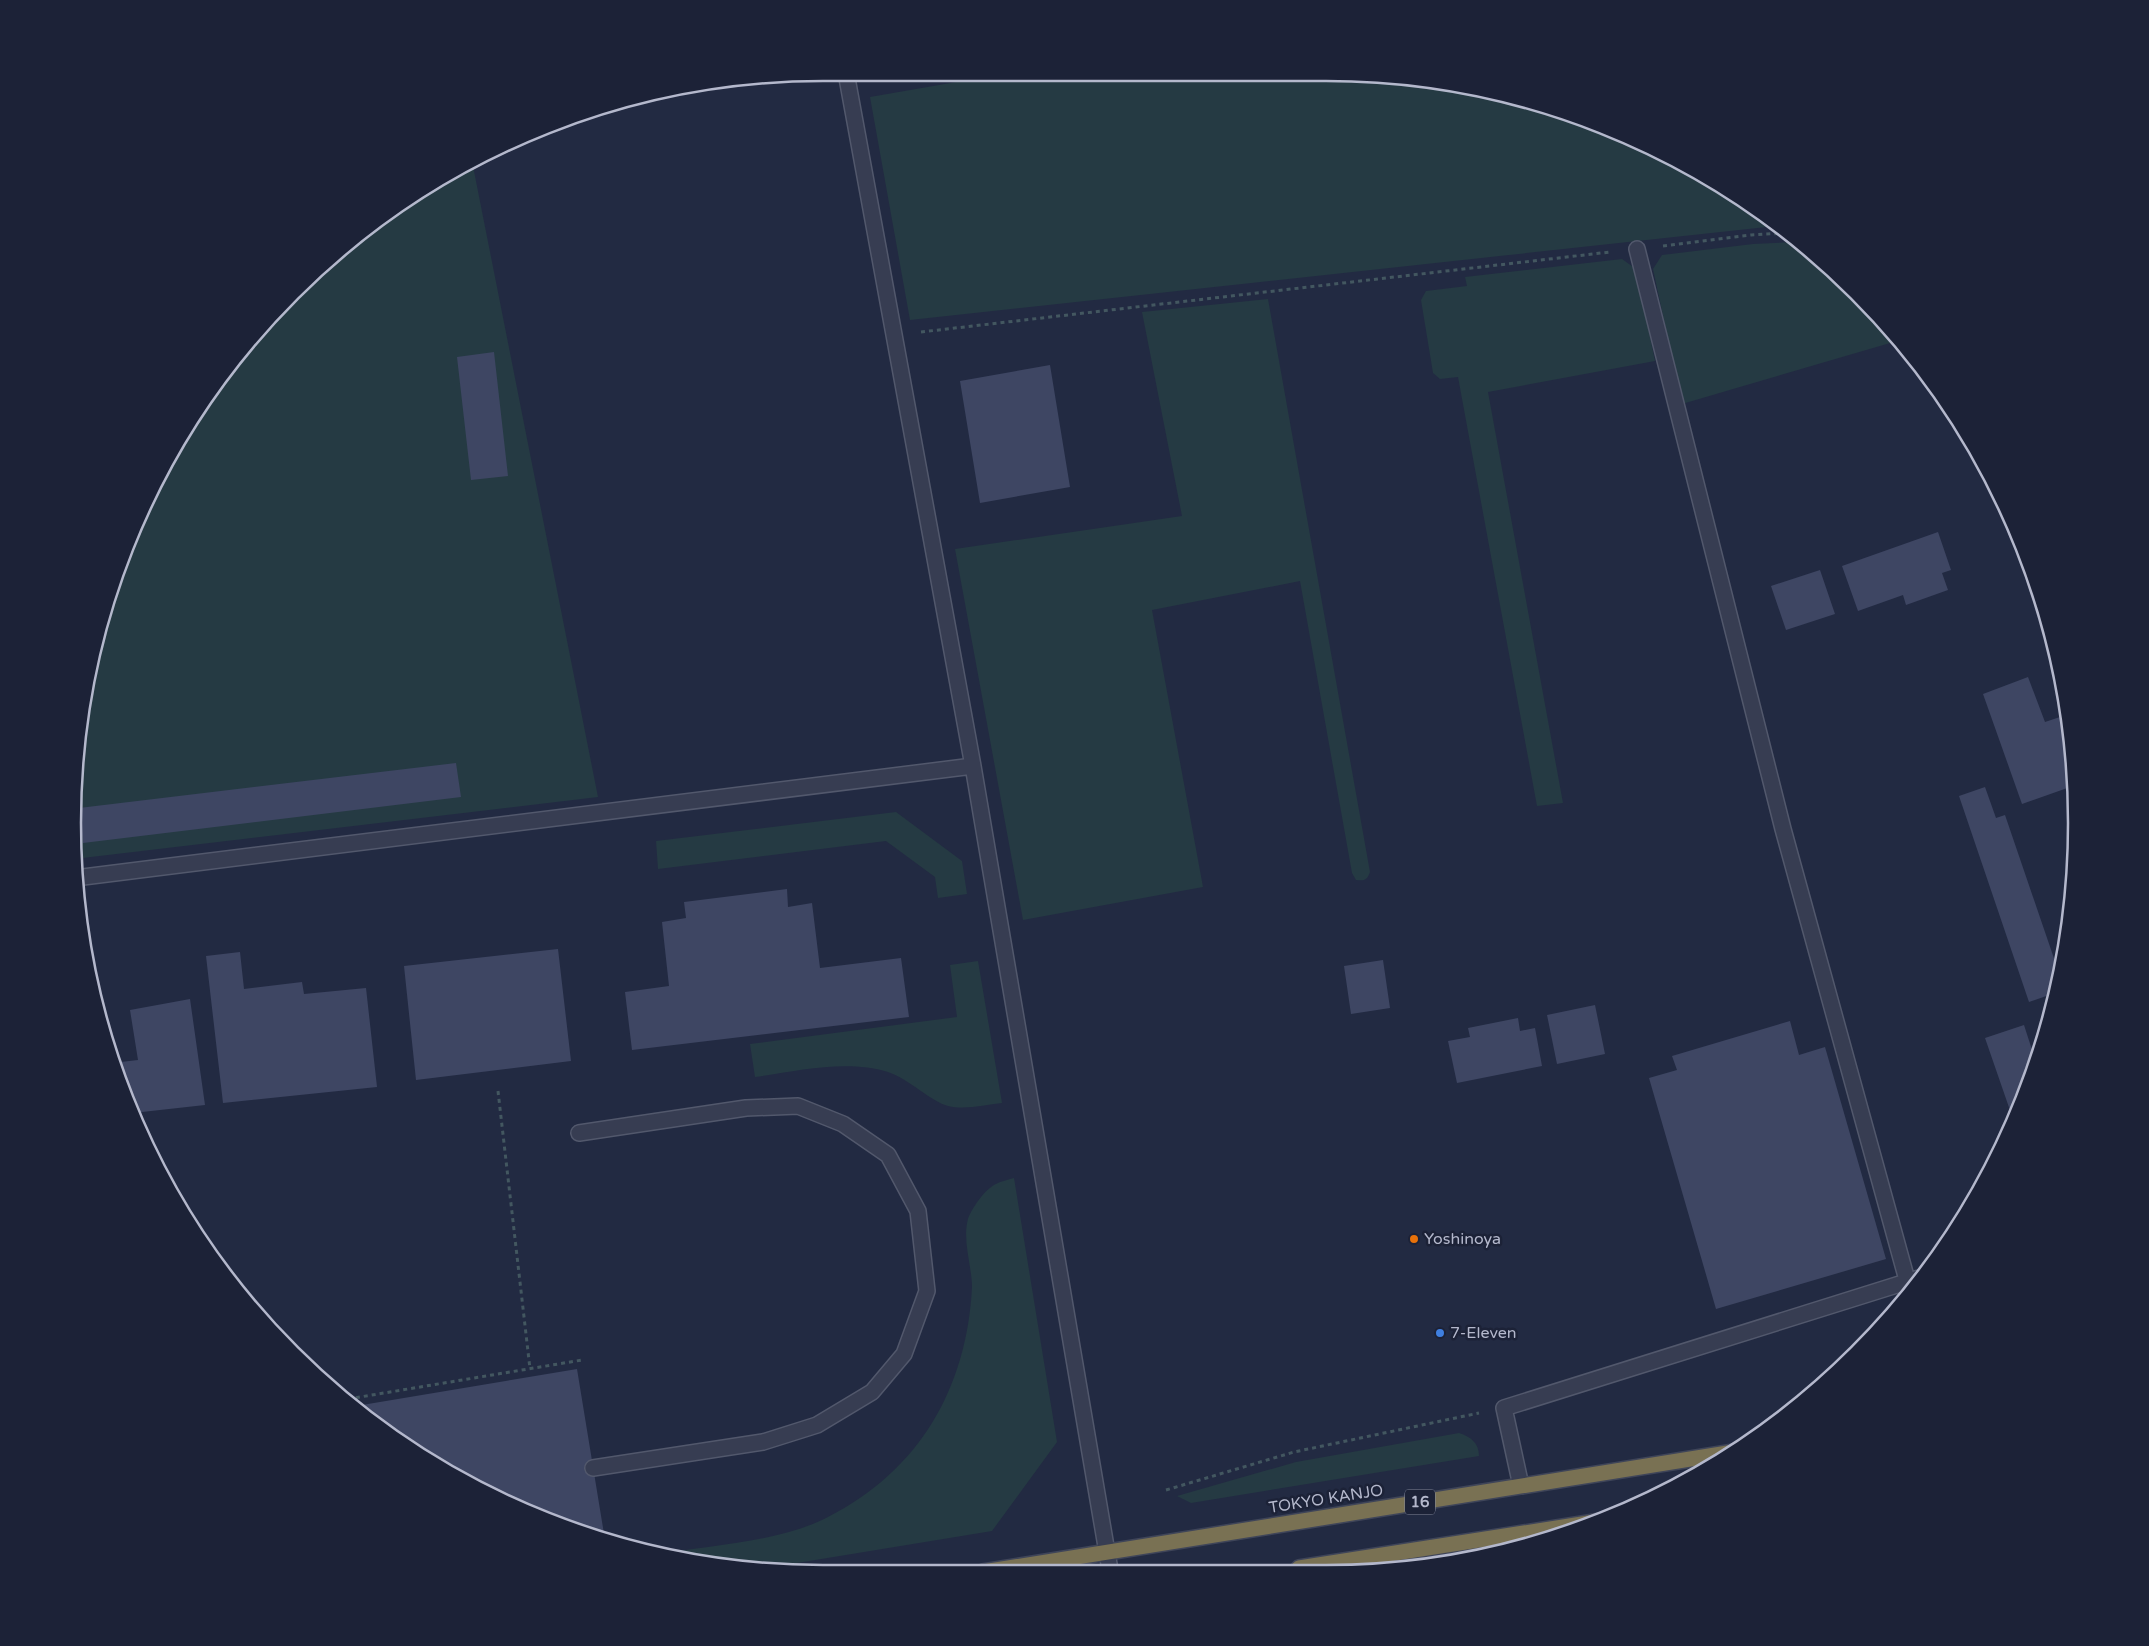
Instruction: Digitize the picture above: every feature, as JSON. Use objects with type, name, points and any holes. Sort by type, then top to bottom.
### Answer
[{"type":"highway","name":"TOKYO KANJO","points":[[1024,1565],[1713,1455]]},
{"type":"highway","points":[[1319,1565],[1552,1529]]},
{"type":"street","points":[[848,81],[896,335],[973,766],[1109,1565]]},
{"type":"street","points":[[1637,249],[1783,829],[1912,1277]]},
{"type":"street","points":[[84,877],[973,766]]},
{"type":"street","points":[[579,1133],[746,1108],[798,1106],[843,1124],[888,1155],[918,1211],[927,1291],[904,1354],[872,1392],[817,1425],[763,1442],[593,1468]]},
{"type":"street","points":[[1521,1486],[1504,1408],[1910,1280]]},
{"type":"path","points":[[896,335],[1776,234]]},
{"type":"path","points":[[498,1091],[530,1369]]},
{"type":"path","points":[[355,1398],[582,1360]]},
{"type":"path","points":[[1166,1490],[1294,1452],[1504,1408]]},
{"type":"shaded area","points":[[962,81],[1326,81],[1375,83],[1423,88],[1471,96],[1518,107],[1610,138],[1654,158],[1697,181],[1738,206],[1767,227],[910,320],[870,97]]},
{"type":"shaded area","points":[[474,169],[598,797],[82,858],[81,823],[83,774],[88,726],[96,678],[107,631],[138,539],[158,495],[181,452],[206,411],[265,334],[334,265],[411,206]]},
{"type":"shaded area","points":[[1787,242],[1815,265],[1891,343],[1682,404],[1653,269],[1662,255],[1753,244]]},
{"type":"shaded area","points":[[1622,259],[1636,269],[1655,361],[1488,392],[1563,803],[1537,806],[1458,377],[1440,379],[1433,373],[1421,300],[1426,291],[1467,286],[1465,277]]},
{"type":"shaded area","points":[[1268,299],[1370,872],[1367,878],[1362,880],[1356,880],[1352,873],[1300,581],[1152,610],[1203,887],[1023,920],[955,549],[1182,516],[1142,312]]},
{"type":"shaded area","points":[[896,812],[962,861],[967,894],[938,898],[935,877],[886,841],[658,869],[656,841]]},
{"type":"shaded area","points":[[978,961],[1002,1103],[968,1107],[948,1106],[934,1100],[896,1075],[872,1068],[855,1066],[822,1067],[755,1077],[750,1044],[957,1017],[950,965]]},
{"type":"shaded area","points":[[1014,1178],[1057,1442],[992,1531],[793,1564],[726,1558],[682,1551],[745,1542],[789,1532],[828,1517],[860,1498],[888,1476],[912,1451],[932,1423],[948,1392],[960,1359],[968,1324],[972,1287],[966,1227],[968,1219],[983,1194],[998,1183]]},
{"type":"shaded area","points":[[1459,1433],[1474,1441],[1478,1447],[1479,1456],[1191,1503],[1177,1496],[1296,1462]]},
{"type":"building","points":[[494,352],[508,476],[471,480],[457,357]]},
{"type":"building","points":[[1050,365],[1070,487],[980,503],[960,381]]},
{"type":"building","points":[[1938,532],[1951,570],[1942,573],[1948,590],[1906,605],[1903,595],[1858,611],[1842,566]]},
{"type":"building","points":[[1820,570],[1835,614],[1786,630],[1771,586]]},
{"type":"building","points":[[2028,677],[2045,722],[2060,717],[2067,788],[2022,804],[1983,694]]},
{"type":"building","points":[[456,763],[461,797],[83,843],[82,808]]},
{"type":"building","points":[[1985,787],[1996,818],[2005,815],[2054,960],[2046,996],[2029,1002],[1959,796]]},
{"type":"building","points":[[787,889],[788,907],[812,903],[820,968],[901,958],[909,1017],[632,1050],[625,992],[669,986],[662,922],[686,918],[684,902]]},
{"type":"building","points":[[558,949],[571,1061],[416,1080],[404,966]]},
{"type":"building","points":[[240,952],[244,989],[302,982],[304,994],[366,988],[377,1087],[223,1103],[206,956]]},
{"type":"building","points":[[1383,960],[1390,1008],[1351,1014],[1344,966]]},
{"type":"building","points":[[190,999],[205,1105],[140,1112],[121,1062],[138,1060],[130,1010]]},
{"type":"building","points":[[1595,1005],[1605,1054],[1557,1064],[1547,1015]]},
{"type":"building","points":[[1518,1018],[1520,1031],[1535,1028],[1542,1066],[1457,1083],[1448,1041],[1470,1037],[1468,1028]]},
{"type":"building","points":[[1790,1021],[1799,1055],[1825,1047],[1886,1259],[1716,1309],[1649,1078],[1677,1070],[1672,1056]]},
{"type":"building","points":[[2024,1025],[2032,1049],[2010,1110],[1985,1038]]},
{"type":"building","points":[[577,1369],[603,1531],[539,1508],[495,1488],[411,1440],[363,1405]]},
{"type":"place","name":"Yoshinoya","points":[[1414,1239]]},
{"type":"place","name":"7-Eleven","points":[[1440,1333]]}]
